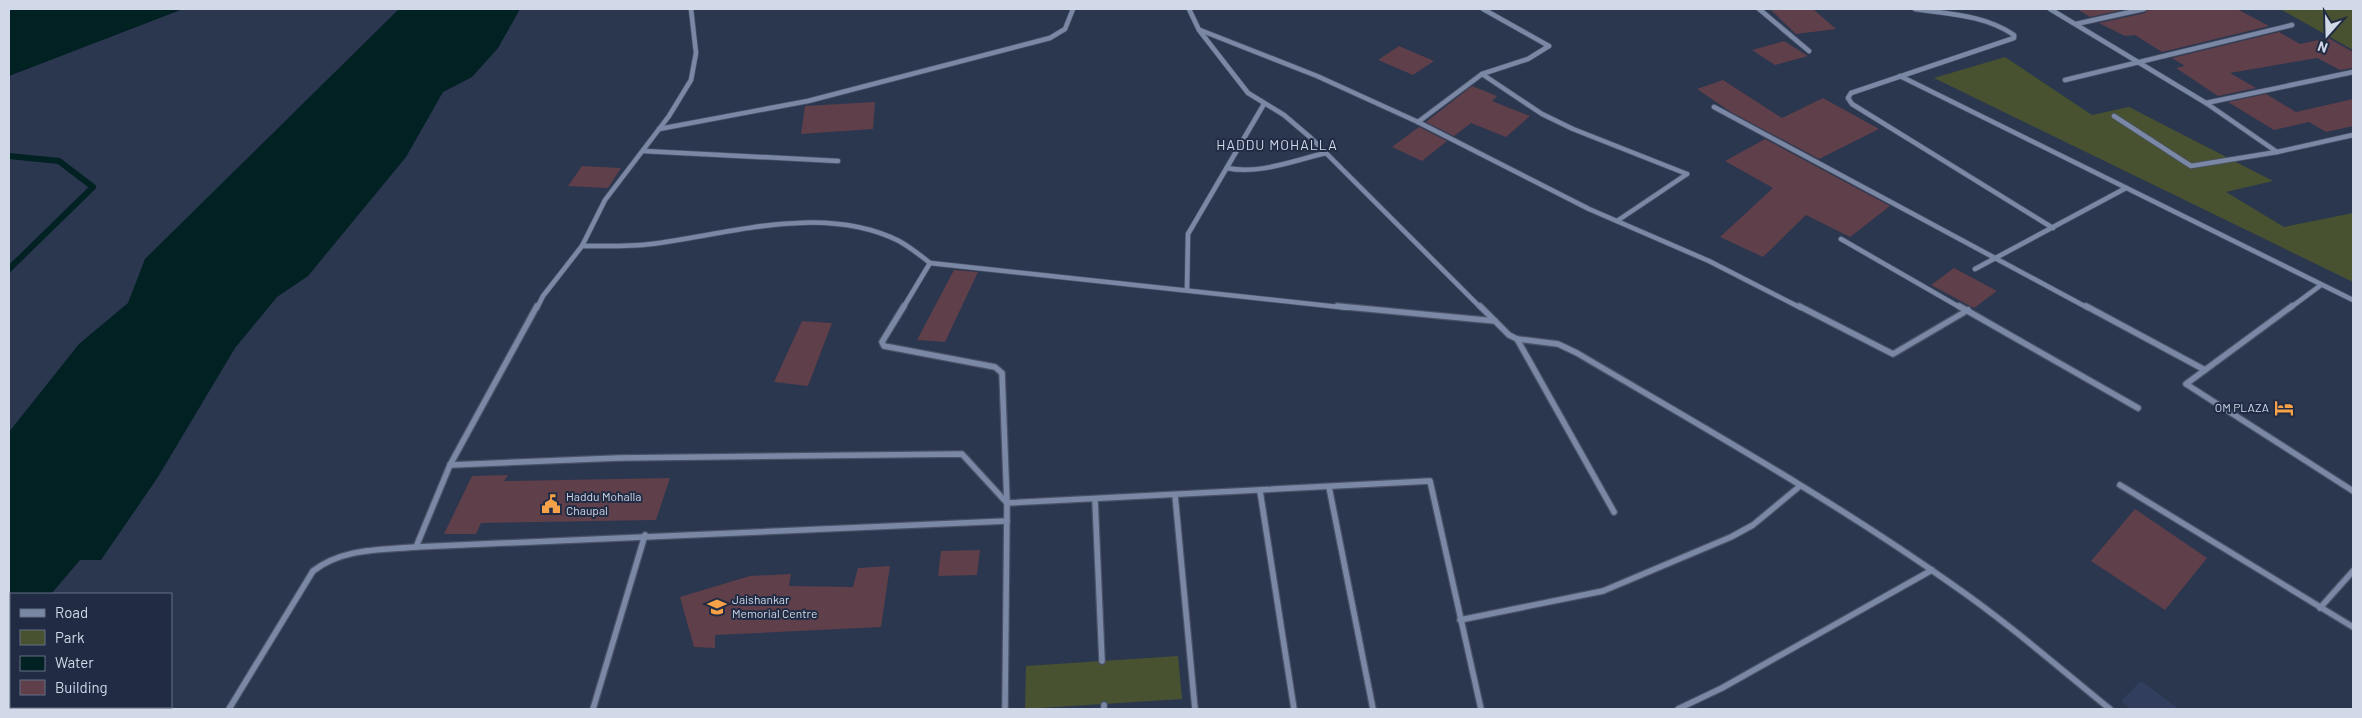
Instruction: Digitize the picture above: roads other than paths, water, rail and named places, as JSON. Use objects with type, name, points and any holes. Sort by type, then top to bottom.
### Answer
[{"type":"street","points":[[416,547],[450,465],[543,296],[582,246],[605,200],[659,129],[692,80],[696,53],[691,9]]},
{"type":"street","points":[[659,129],[808,101],[1050,38],[1065,29],[1073,9]]},
{"type":"street","points":[[1188,9],[1199,30],[1248,93],[1284,115],[1326,153],[1509,335],[1517,340],[1558,344],[1577,353],[1800,486],[1932,570],[1998,618],[2110,709]]},
{"type":"street","points":[[1418,122],[1482,74],[1528,58],[1547,49],[1549,46],[1483,9]]},
{"type":"street","points":[[1759,9],[1808,51]]},
{"type":"street","points":[[1915,9],[1996,24],[2010,31],[2014,38],[1851,93],[1848,98],[1852,104],[2053,228]]},
{"type":"street","points":[[2050,9],[2206,103],[2277,152]]},
{"type":"street","points":[[2076,24],[2144,9]]},
{"type":"street","points":[[2065,80],[2292,25]]},
{"type":"street","points":[[1199,30],[1326,79],[1418,122],[1617,221],[1709,261],[1893,354],[1968,310]]},
{"type":"street","points":[[2206,103],[2353,72]]},
{"type":"street","points":[[1482,74],[1542,114],[1573,129],[1686,174],[1617,221]]},
{"type":"street","points":[[1900,76],[2353,300]]},
{"type":"street","points":[[1187,289],[1188,234],[1264,104]]},
{"type":"street","points":[[1714,107],[1998,257],[2205,370]]},
{"type":"street","points":[[2114,116],[2191,166],[2277,152],[2353,135]]},
{"type":"street","points":[[643,151],[838,162]]},
{"type":"street","points":[[1227,168],[1254,170],[1326,153]]},
{"type":"street","points":[[1976,269],[2126,188]]},
{"type":"street","points":[[582,246],[640,245],[763,226],[798,222],[826,223],[892,238],[930,263],[1187,289],[1406,314],[1496,321]]},
{"type":"street","points":[[1841,239],[2138,408]]},
{"type":"street","points":[[930,263],[882,342],[891,348],[995,367],[1002,373],[1007,503],[1005,709]]},
{"type":"street","points":[[2321,285],[2186,384],[2353,491]]},
{"type":"street","points":[[1517,340],[1614,512]]},
{"type":"street","points":[[450,465],[618,458],[962,454],[1007,503],[1095,500],[1430,481],[1481,709]]},
{"type":"street","points":[[2120,485],[2320,608],[2353,626]]},
{"type":"street","points":[[1460,620],[1603,591],[1731,537],[1753,525],[1800,486]]},
{"type":"street","points":[[1329,487],[1373,709]]},
{"type":"street","points":[[1260,491],[1294,709]]},
{"type":"street","points":[[1175,495],[1195,709]]},
{"type":"street","points":[[1095,500],[1102,661]]},
{"type":"street","points":[[229,709],[306,581],[321,564],[331,558],[351,553],[416,547],[1007,520]]},
{"type":"street","points":[[593,709],[644,536]]},
{"type":"street","points":[[1678,709],[1722,688],[1932,570]]},
{"type":"street","points":[[2320,608],[2353,571]]},
{"type":"water","points":[[9,9],[183,9],[9,76]]},
{"type":"water","points":[[399,9],[520,9],[498,48],[472,77],[443,92],[406,157],[308,276],[277,297],[235,348],[158,477],[101,560],[80,560],[52,593],[10,593],[9,676],[9,432],[79,344],[128,303],[145,259]]},
{"type":"waterway","points":[[9,156],[59,161],[93,187],[9,269]]},
{"type":"place","name":"OM PLAZA","points":[[2284,408]]},
{"type":"place","name":"Haddu Mohalla Chaupal","points":[[551,504]]},
{"type":"place","name":"Jaishankar Memorial Centre","points":[[717,607]]},
{"type":"district","name":"HADDU MOHALLA","points":[[1277,145]]}]
